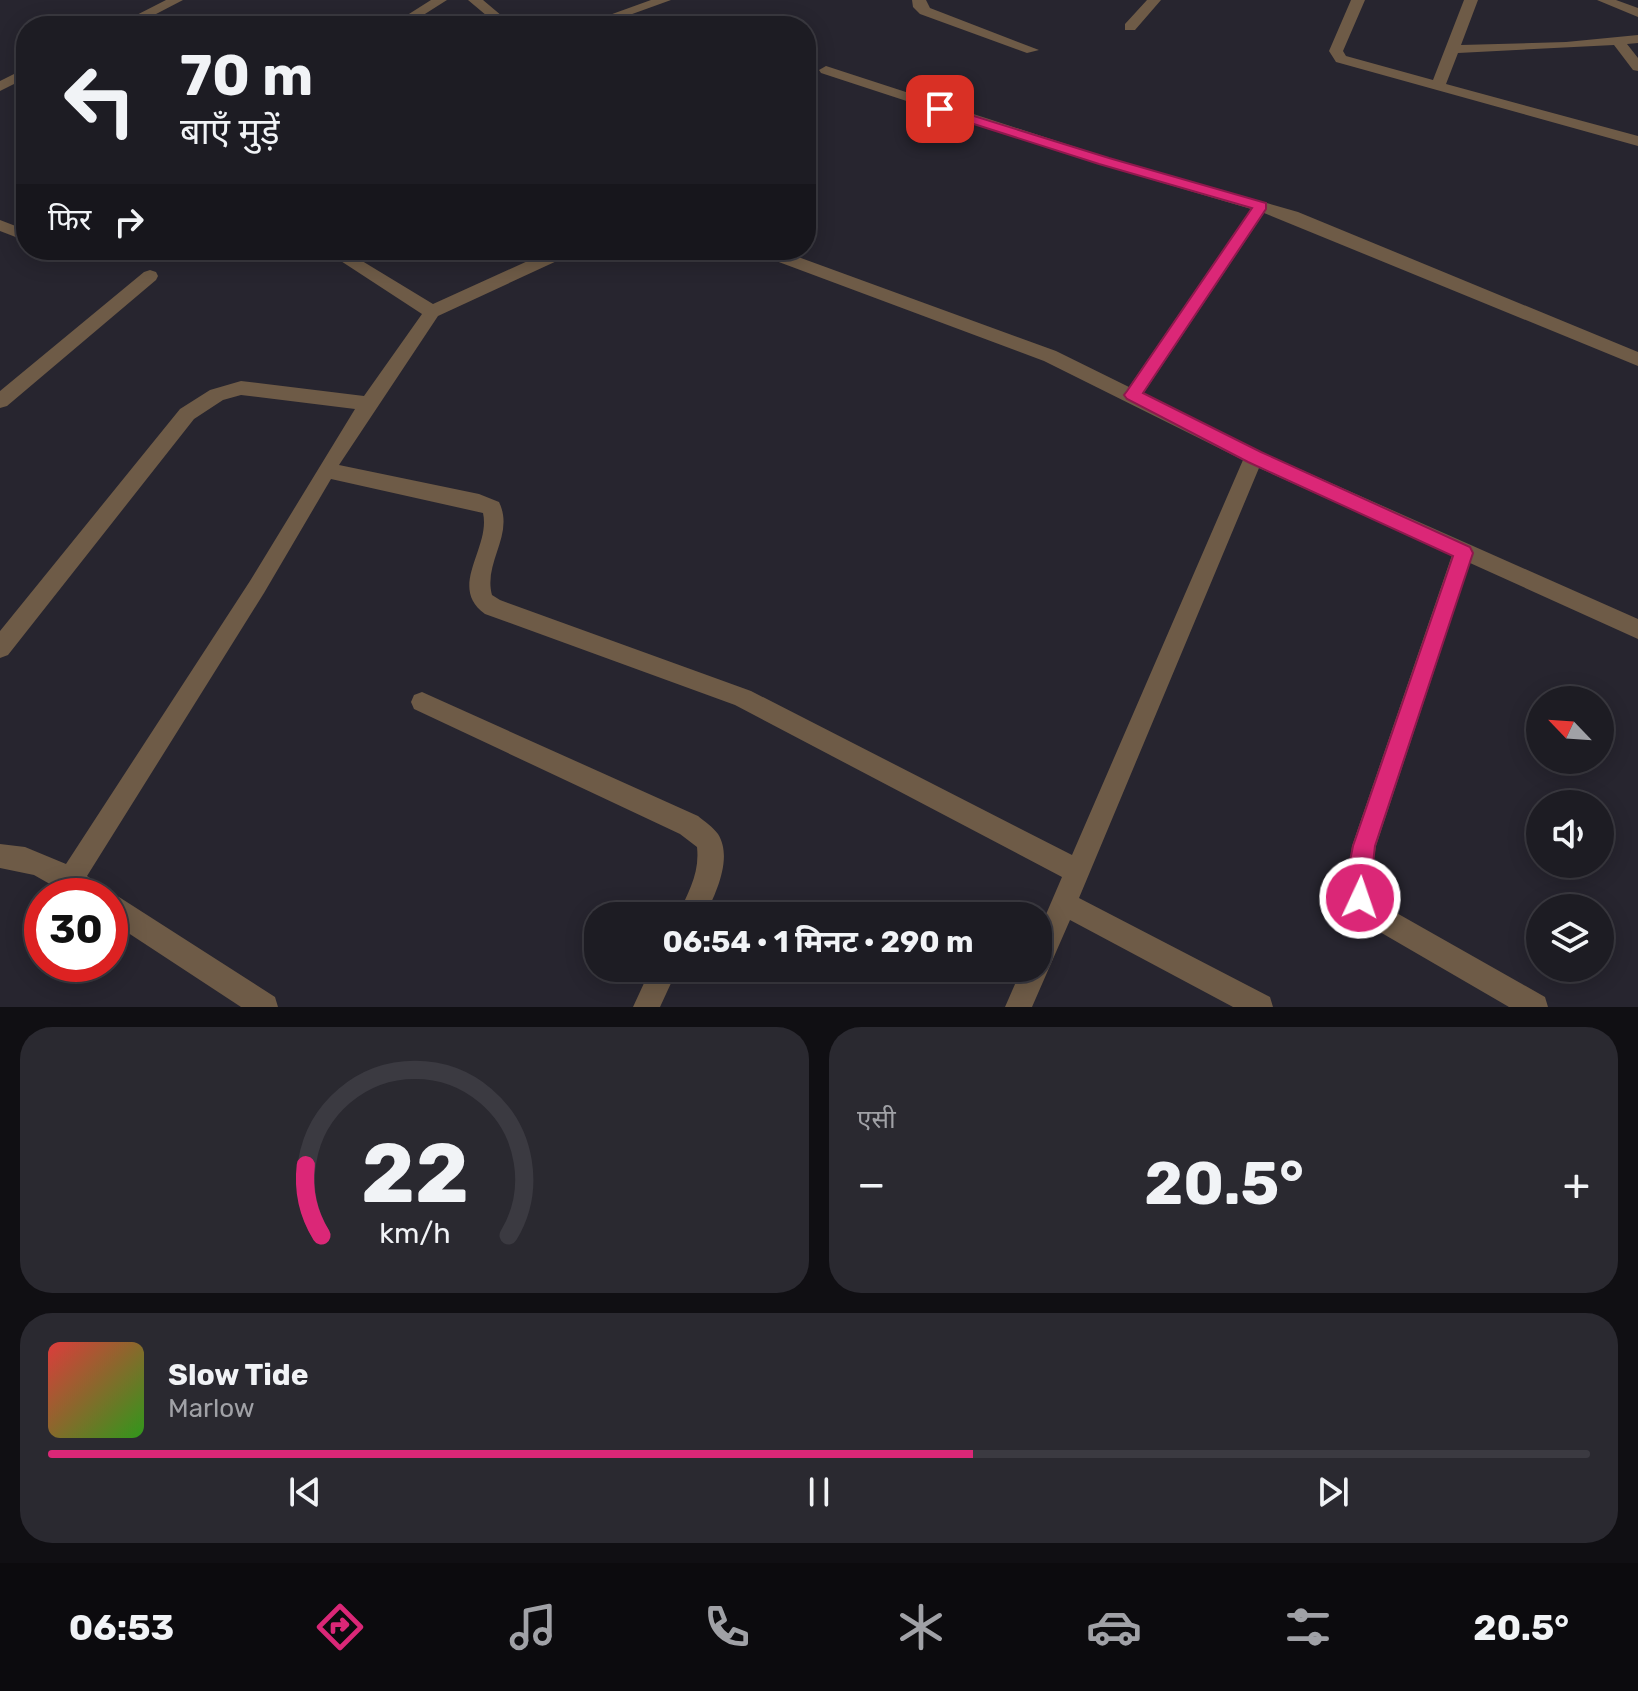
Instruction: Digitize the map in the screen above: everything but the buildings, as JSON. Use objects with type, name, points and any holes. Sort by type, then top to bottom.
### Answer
[{"type":"street","points":[[143,16],[176,0]]},
{"type":"street","points":[[414,16],[440,0]]},
{"type":"street","points":[[475,0],[495,16]]},
{"type":"street","points":[[615,16],[664,0]]},
{"type":"street","points":[[919,0],[920,7],[925,11],[1032,50]]},
{"type":"street","points":[[1130,27],[1154,0]]},
{"type":"street","points":[[1358,0],[1336,54],[1351,64],[1638,141]]},
{"type":"street","points":[[1438,86],[1471,0]]},
{"type":"street","points":[[1604,0],[1638,13]]},
{"type":"street","points":[[1454,49],[1540,48],[1638,39]]},
{"type":"street","points":[[1618,41],[1638,67]]},
{"type":"street","points":[[826,70],[1090,157],[1261,206],[1354,239],[1638,359]]},
{"type":"street","points":[[1133,395],[1261,206]]},
{"type":"street","points":[[348,260],[432,312]]},
{"type":"street","points":[[71,878],[257,587],[367,403],[432,312],[544,260]]},
{"type":"street","points":[[791,260],[1008,339],[1133,395],[1254,457],[1638,629]]},
{"type":"street","points":[[0,401],[150,276]]},
{"type":"street","points":[[0,648],[187,414],[200,404],[241,388],[367,403]]},
{"type":"street","points":[[1052,933],[1254,457]]},
{"type":"street","points":[[325,470],[479,502],[492,508],[495,526],[479,578],[479,592],[483,600],[493,607],[743,698],[1079,872]]},
{"type":"street","points":[[1463,553],[1364,846],[1357,886],[1360,898],[1370,912],[1535,1007]]},
{"type":"street","points":[[422,702],[689,825],[708,840],[712,860],[708,882],[698,902]]},
{"type":"street","points":[[0,856],[18,855],[66,878]]},
{"type":"street","points":[[1065,904],[1260,1007]]},
{"type":"street","points":[[128,918],[265,1007]]},
{"type":"street","points":[[646,1007],[658,982]]},
{"type":"street","points":[[1018,1007],[1030,982]]},
{"type":"route","points":[[940,109],[1261,206],[1133,395],[1254,457],[1463,553],[1364,846],[1357,886],[1360,898]]}]
